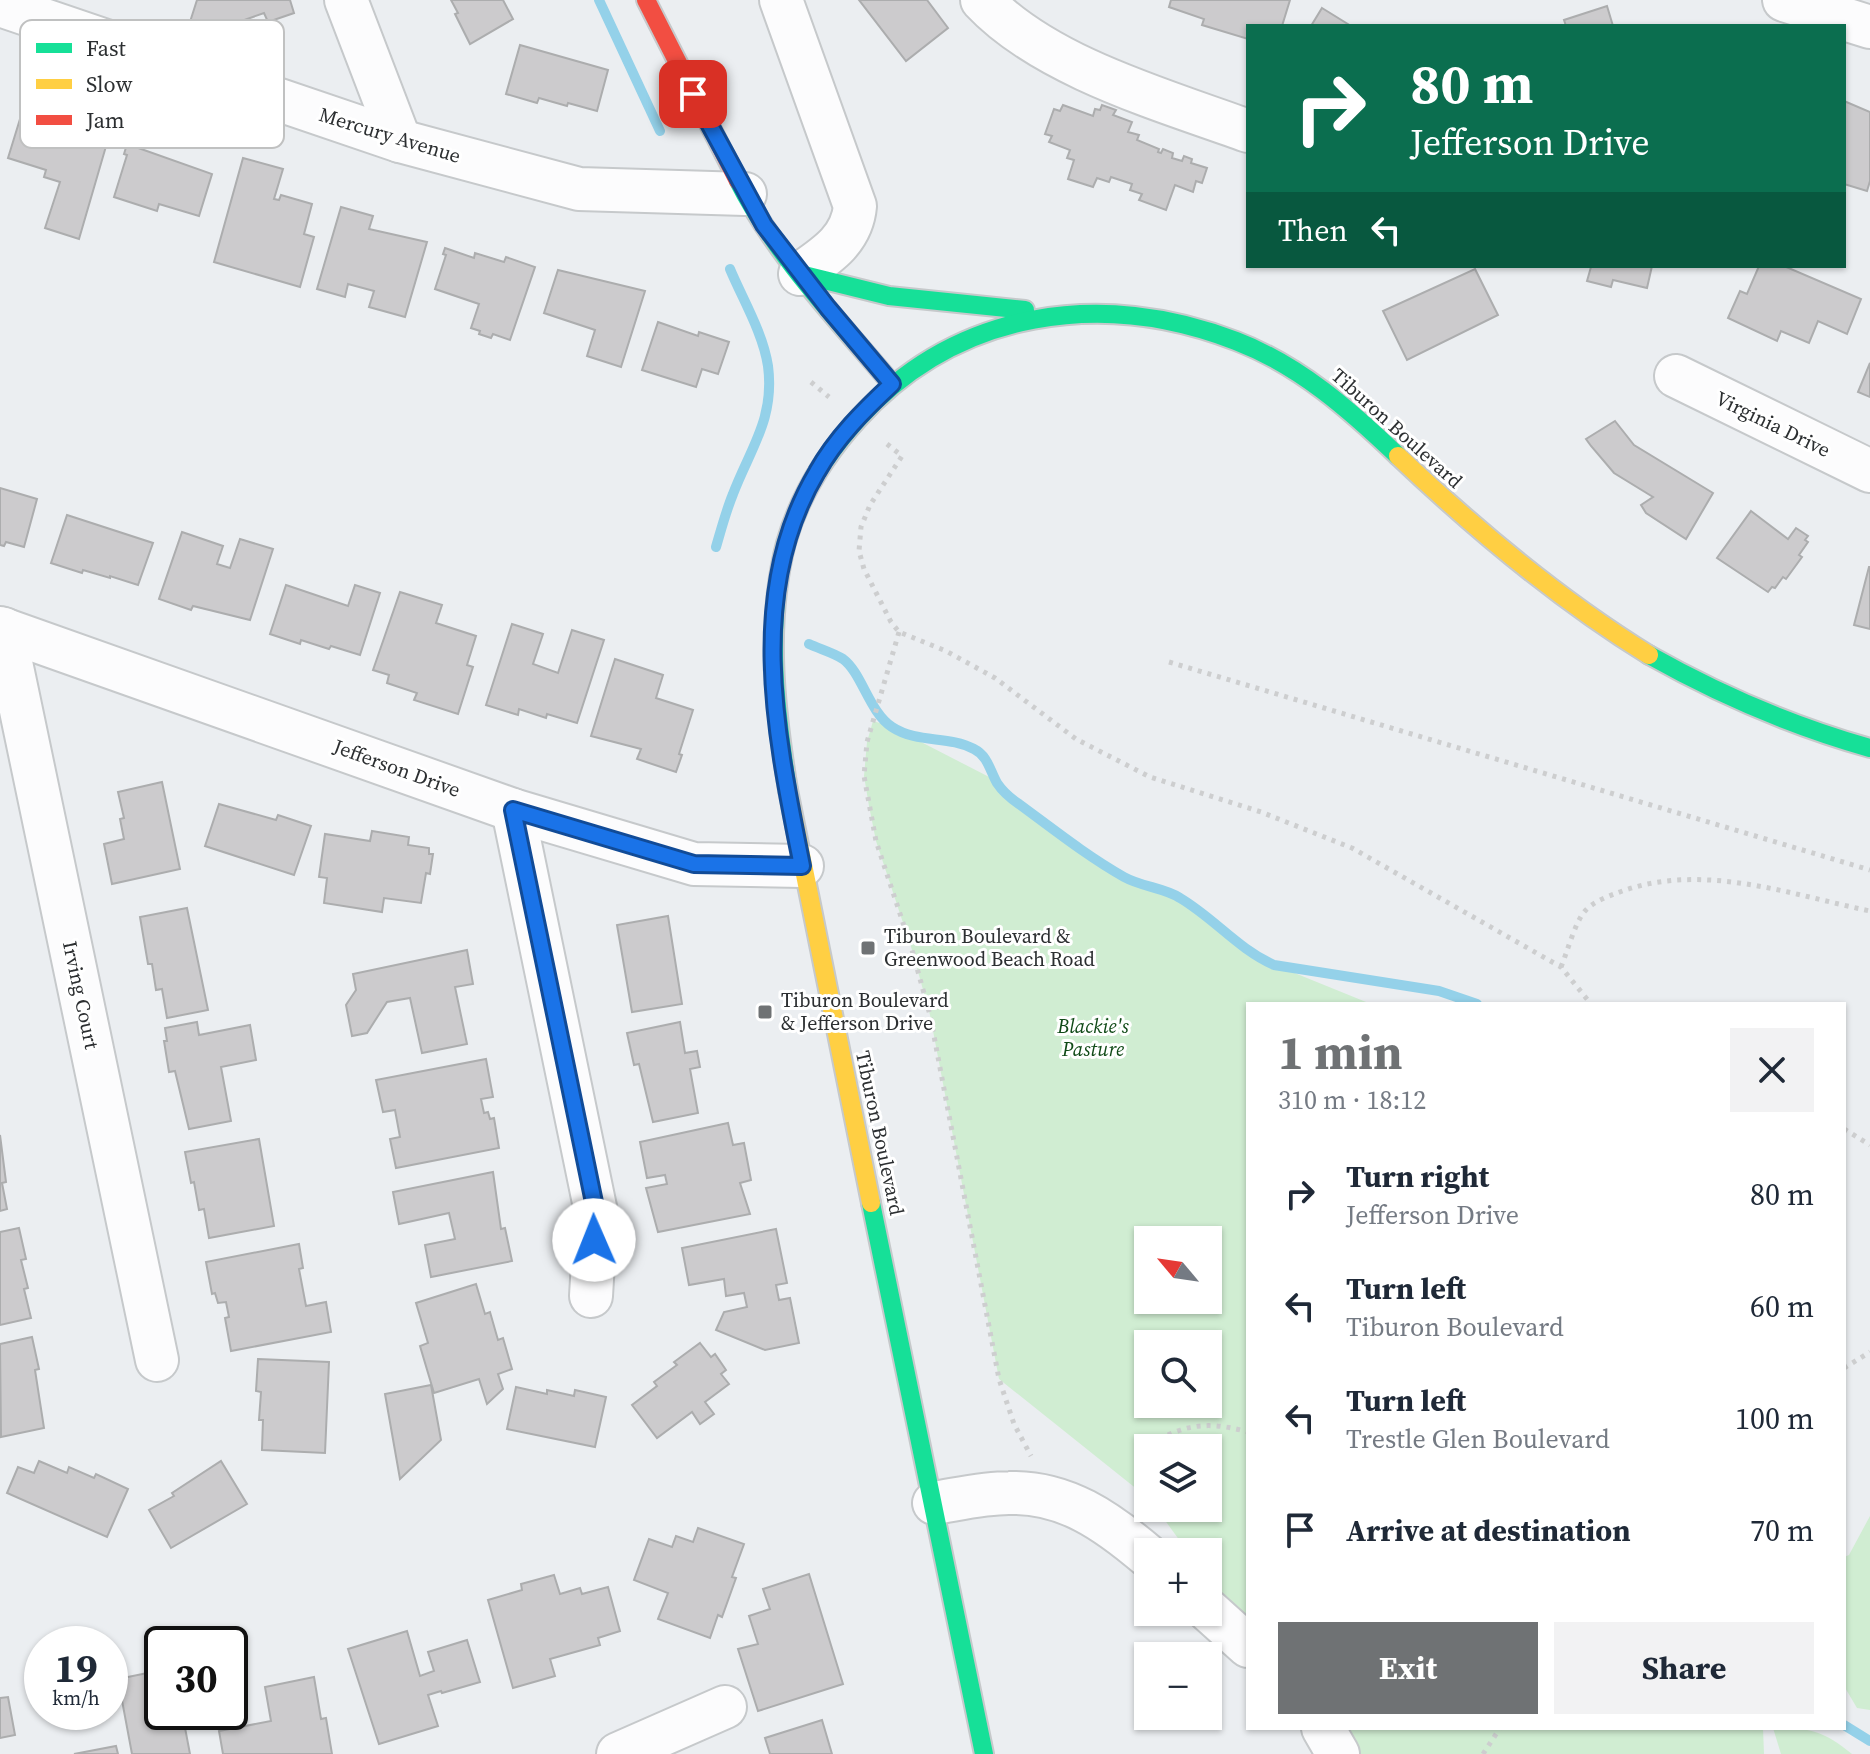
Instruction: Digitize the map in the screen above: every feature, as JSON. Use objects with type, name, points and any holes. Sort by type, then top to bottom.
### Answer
[{"type":"main road","points":[[646,0],[745,194],[764,225],[800,274],[892,384]]},
{"type":"main road","points":[[800,274],[889,296],[1075,314]]},
{"type":"main road","name":"Tiburon Boulevard","points":[[984,1754],[802,866],[773,693],[772,630],[780,566],[801,504],[817,472],[856,419],[892,384],[932,355],[993,327],[1075,314],[1108,314],[1174,320],[1205,328],[1268,354],[1332,397],[1499,547],[1612,632],[1673,670],[1720,694],[1801,726],[1870,748]]},
{"type":"street","points":[[346,0],[400,141]]},
{"type":"street","points":[[781,0],[855,206],[854,222],[843,239],[832,252],[800,274]]},
{"type":"street","points":[[982,0],[1002,21],[1084,68],[1246,130]]},
{"type":"street","points":[[1784,0],[1870,27]]},
{"type":"street","name":"Mercury Avenue","points":[[0,5],[44,20]]},
{"type":"street","name":"Mercury Avenue","points":[[284,102],[400,141],[579,189],[745,194]]},
{"type":"street","name":"Virginia Drive","points":[[1676,376],[1870,471]]},
{"type":"street","name":"Jefferson Drive","points":[[2,628],[513,810],[694,864],[802,866]]},
{"type":"street","name":"Irving Court","points":[[2,628],[157,1360]]},
{"type":"street","points":[[513,810],[596,1212],[591,1296]]},
{"type":"street","points":[[934,1503],[1011,1492],[1053,1498],[1078,1506],[1101,1519],[1134,1545]]},
{"type":"street","points":[[1222,1623],[1246,1644]]},
{"type":"street","points":[[618,1754],[725,1707]]},
{"type":"street","points":[[1324,1730],[1338,1754]]},
{"type":"path","points":[[902,456],[870,505],[861,527],[859,551],[864,569],[899,632],[946,651],[995,678],[1076,739],[1150,777],[1261,812],[1352,848],[1561,967],[1589,1002]]},
{"type":"path","points":[[899,632],[867,742],[864,776],[876,841],[930,1015],[999,1379],[1014,1424],[1053,1498]]},
{"type":"path","points":[[1169,662],[1870,870]]},
{"type":"path","points":[[1561,967],[1583,913],[1610,896],[1646,885],[1722,881],[1760,886],[1870,911]]},
{"type":"path","points":[[1846,1130],[1870,1145]]},
{"type":"path","points":[[1846,1367],[1870,1352]]},
{"type":"path","points":[[1171,1434],[1191,1426],[1206,1425],[1246,1432]]},
{"type":"path","points":[[1483,1754],[1499,1730]]},
{"type":"green space","name":"Blackie's Pasture","points":[[873,721],[890,726],[995,780],[1003,792],[1076,846],[1125,878],[1179,897],[1225,930],[1253,956],[1366,1002],[1246,1002],[1246,1630],[1222,1598],[1222,1538],[1178,1538],[1166,1522],[1222,1522],[1222,1434],[1134,1434],[1134,1487],[999,1379],[930,1015],[876,841],[864,776],[867,742]]},
{"type":"green space","points":[[1870,1516],[1870,1710],[1857,1708],[1846,1689],[1846,1556]]},
{"type":"green space","points":[[1319,1730],[1763,1730],[1764,1754],[1337,1754]]},
{"type":"green space","points":[[1774,1730],[1815,1732],[1852,1754],[1781,1754]]},
{"type":"building","points":[[197,0],[290,0],[294,13],[274,20],[267,20],[264,13],[244,20],[191,20]]},
{"type":"building","points":[[451,0],[503,0],[513,19],[470,44]]},
{"type":"building","points":[[859,0],[927,0],[948,28],[906,61]]},
{"type":"building","points":[[1171,0],[1290,0],[1283,24],[1246,24],[1246,38],[1202,25],[1204,19],[1169,7]]},
{"type":"building","points":[[1607,6],[1612,24],[1565,24],[1564,20]]},
{"type":"building","points":[[1322,8],[1348,24],[1312,24]]},
{"type":"building","points":[[520,45],[608,70],[597,111],[539,98],[537,103],[506,94]]},
{"type":"building","points":[[1846,102],[1870,112],[1870,181],[1867,191],[1846,185]]},
{"type":"building","points":[[1063,105],[1093,116],[1095,109],[1100,110],[1102,105],[1116,110],[1113,115],[1132,122],[1128,132],[1139,135],[1137,140],[1159,149],[1158,152],[1161,153],[1163,149],[1173,153],[1172,158],[1182,161],[1184,156],[1192,159],[1191,163],[1207,168],[1202,183],[1196,181],[1193,192],[1175,185],[1166,210],[1139,200],[1142,194],[1130,190],[1132,184],[1111,177],[1109,182],[1097,178],[1093,187],[1068,179],[1074,160],[1067,158],[1070,150],[1049,142],[1052,136],[1045,134],[1054,109],[1060,111]]},
{"type":"building","points":[[20,119],[20,148],[106,148],[79,239],[45,228],[60,182],[44,177],[46,170],[8,158]]},
{"type":"building","points":[[126,148],[138,148],[212,174],[199,216],[159,204],[157,211],[114,197],[127,155],[124,154]]},
{"type":"building","points":[[243,158],[283,169],[274,199],[279,200],[281,195],[312,204],[304,234],[314,237],[300,287],[214,262]]},
{"type":"building","points":[[341,207],[373,216],[369,229],[427,242],[405,317],[369,307],[374,291],[348,284],[345,297],[317,289]]},
{"type":"building","points":[[445,248],[474,258],[475,253],[504,262],[506,257],[535,267],[510,340],[493,334],[491,338],[479,334],[480,331],[471,328],[479,304],[435,289],[446,255],[443,254]]},
{"type":"building","points":[[1591,268],[1652,268],[1647,288],[1613,280],[1611,287],[1587,281]]},
{"type":"building","points":[[1758,268],[1789,268],[1861,299],[1847,334],[1818,321],[1809,343],[1781,331],[1777,341],[1728,318],[1740,291],[1747,294]]},
{"type":"building","points":[[1475,269],[1498,315],[1407,360],[1383,311]]},
{"type":"building","points":[[558,270],[645,291],[621,367],[587,356],[595,330],[544,313]]},
{"type":"building","points":[[658,322],[698,336],[699,332],[729,342],[718,374],[702,369],[696,387],[642,370]]},
{"type":"building","points":[[1870,363],[1870,397],[1858,392]]},
{"type":"building","points":[[1615,421],[1634,445],[1713,493],[1686,539],[1646,513],[1641,505],[1653,497],[1614,473],[1586,439]]},
{"type":"building","points":[[0,488],[37,499],[24,547],[6,542],[4,546],[0,545]]},
{"type":"building","points":[[1751,511],[1788,539],[1796,528],[1808,536],[1805,540],[1808,542],[1799,555],[1802,557],[1786,579],[1783,577],[1768,592],[1717,558]]},
{"type":"building","points":[[67,515],[153,543],[138,585],[51,563]]},
{"type":"building","points":[[182,532],[223,546],[217,564],[230,568],[240,539],[273,549],[250,620],[193,606],[191,610],[159,599]]},
{"type":"building","points":[[1870,567],[1870,629],[1854,625]]},
{"type":"building","points":[[286,585],[348,606],[355,585],[380,593],[360,655],[301,640],[300,644],[270,634]]},
{"type":"building","points":[[400,592],[442,605],[436,623],[476,636],[467,665],[473,667],[458,714],[414,700],[417,693],[387,683],[389,675],[373,670]]},
{"type":"building","points":[[512,624],[543,634],[533,664],[558,673],[572,630],[604,640],[577,723],[547,714],[546,718],[519,709],[518,715],[486,705]]},
{"type":"building","points":[[615,659],[663,675],[656,698],[693,710],[676,772],[637,759],[641,749],[591,736]]},
{"type":"building","points":[[162,782],[180,869],[112,884],[104,844],[124,839],[120,819],[124,818],[118,792]]},
{"type":"building","points":[[219,804],[276,820],[278,815],[311,826],[294,875],[205,846]]},
{"type":"building","points":[[372,831],[409,837],[408,845],[429,848],[429,854],[433,854],[421,903],[384,898],[382,912],[324,903],[327,878],[319,877],[325,834],[370,841]]},
{"type":"building","points":[[187,908],[208,1010],[167,1018],[162,989],[156,990],[152,964],[148,964],[140,917]]},
{"type":"building","points":[[668,916],[682,1004],[632,1012],[617,925]]},
{"type":"building","points":[[467,950],[473,984],[455,987],[467,1044],[422,1053],[410,998],[387,1002],[367,1033],[352,1036],[346,1005],[356,990],[353,974]]},
{"type":"building","points":[[197,1022],[199,1035],[250,1025],[256,1060],[221,1067],[231,1121],[189,1129],[175,1071],[169,1072],[164,1041],[167,1041],[165,1028]]},
{"type":"building","points":[[680,1022],[685,1053],[697,1051],[700,1067],[690,1069],[698,1113],[653,1122],[639,1064],[634,1065],[627,1033]]},
{"type":"building","points":[[486,1059],[493,1097],[481,1099],[484,1113],[488,1112],[490,1119],[494,1118],[499,1148],[396,1168],[390,1139],[400,1137],[395,1110],[383,1112],[376,1080]]},
{"type":"building","points":[[728,1123],[733,1145],[744,1143],[751,1180],[740,1183],[750,1214],[658,1232],[646,1188],[667,1184],[665,1175],[647,1178],[640,1142]]},
{"type":"building","points":[[0,1135],[6,1182],[2,1183],[7,1209],[0,1211]]},
{"type":"building","points":[[259,1139],[274,1226],[209,1238],[204,1209],[199,1210],[185,1152]]},
{"type":"building","points":[[493,1172],[501,1229],[505,1228],[512,1261],[431,1277],[425,1245],[455,1239],[449,1213],[399,1224],[393,1192]]},
{"type":"building","points":[[19,1228],[26,1259],[21,1260],[28,1288],[24,1289],[31,1318],[0,1325],[0,1232]]},
{"type":"building","points":[[776,1229],[787,1283],[776,1285],[779,1300],[790,1298],[799,1343],[765,1350],[716,1330],[724,1312],[747,1307],[744,1293],[726,1296],[724,1279],[689,1285],[682,1248]]},
{"type":"building","points":[[299,1244],[303,1268],[299,1269],[306,1306],[326,1302],[331,1332],[231,1351],[225,1318],[229,1317],[226,1302],[218,1303],[215,1293],[212,1294],[206,1262]]},
{"type":"building","points":[[476,1284],[485,1314],[490,1312],[498,1340],[503,1338],[512,1369],[498,1374],[503,1389],[487,1404],[479,1379],[434,1393],[420,1346],[428,1343],[416,1303]]},
{"type":"building","points":[[32,1337],[39,1369],[35,1370],[44,1428],[1,1437],[0,1344]]},
{"type":"building","points":[[700,1343],[711,1357],[715,1354],[726,1370],[721,1374],[729,1384],[705,1402],[714,1414],[700,1424],[692,1412],[657,1438],[632,1405],[657,1386],[654,1382],[677,1365],[674,1362]]},
{"type":"building","points":[[258,1359],[329,1362],[325,1453],[262,1450],[263,1420],[259,1420],[261,1392],[256,1391]]},
{"type":"building","points":[[431,1385],[441,1440],[400,1479],[385,1394]]},
{"type":"building","points":[[516,1387],[574,1396],[575,1390],[606,1397],[595,1447],[507,1429]]},
{"type":"building","points":[[39,1461],[67,1473],[69,1467],[94,1478],[96,1474],[128,1489],[107,1537],[7,1493],[18,1467],[34,1473]]},
{"type":"building","points":[[221,1461],[247,1504],[171,1548],[149,1510],[174,1496],[172,1493]]},
{"type":"building","points":[[698,1528],[744,1544],[722,1617],[718,1615],[710,1638],[658,1619],[668,1593],[634,1580],[649,1539],[672,1547],[676,1536],[693,1542]]},
{"type":"building","points":[[809,1574],[843,1684],[758,1711],[738,1649],[758,1644],[749,1616],[770,1609],[763,1589]]},
{"type":"building","points":[[554,1575],[560,1594],[580,1588],[582,1594],[608,1587],[620,1631],[598,1638],[600,1645],[550,1659],[555,1676],[513,1688],[488,1600],[522,1590],[521,1584]]},
{"type":"building","points":[[407,1631],[420,1676],[434,1671],[428,1652],[467,1640],[480,1682],[428,1695],[438,1726],[379,1744],[348,1649]]},
{"type":"building","points":[[144,1674],[144,1730],[185,1730],[190,1754],[132,1754],[128,1730],[128,1677]]},
{"type":"building","points":[[314,1677],[321,1719],[326,1718],[332,1754],[223,1754],[219,1731],[248,1730],[248,1725],[271,1721],[265,1687]]},
{"type":"building","points":[[8,1697],[15,1735],[0,1738],[0,1698]]},
{"type":"building","points":[[822,1720],[832,1754],[770,1754],[765,1738]]},
{"type":"building","points":[[116,1746],[118,1754],[74,1754]]},
{"type":"waterway","points":[[599,0],[660,131]]},
{"type":"waterway","points":[[716,547],[730,500],[760,433],[769,385],[762,341],[730,269]]},
{"type":"waterway","points":[[809,644],[850,665],[877,712],[892,727],[912,736],[954,742],[979,752],[1004,792],[1057,833],[1124,877],[1180,898],[1261,958],[1274,965],[1439,991],[1471,1002]]},
{"type":"waterway","points":[[1846,1726],[1870,1741]]},
{"type":"traffic: fast","points":[[738,181],[753,209],[789,261],[892,384]]},
{"type":"traffic: fast","points":[[800,274],[889,296],[1025,310]]},
{"type":"traffic: fast","points":[[788,790],[774,666],[776,604],[786,543],[798,509],[815,477],[846,432],[897,382],[940,354],[986,333],[1034,320],[1084,314],[1134,316],[1185,325],[1236,341],[1281,363],[1323,390],[1398,456]]},
{"type":"traffic: fast","points":[[1649,655],[1757,708],[1870,748]]},
{"type":"traffic: fast","points":[[871,1203],[984,1754]]},
{"type":"traffic: slow","points":[[1398,456],[1519,562],[1582,611],[1649,655]]},
{"type":"traffic: slow","points":[[788,790],[871,1203]]},
{"type":"traffic: jam","points":[[646,0],[738,181]]},
{"type":"place","name":"Tiburon Boulevard & Greenwood Beach Road","points":[[868,948]]},
{"type":"place","name":"Tiburon Boulevard & Jefferson Drive","points":[[765,1012]]},
{"type":"route","points":[[594,1240],[596,1212],[513,810],[694,864],[802,866],[773,693],[772,630],[780,566],[801,504],[817,472],[856,419],[892,384],[800,274],[764,225],[693,94]]}]
